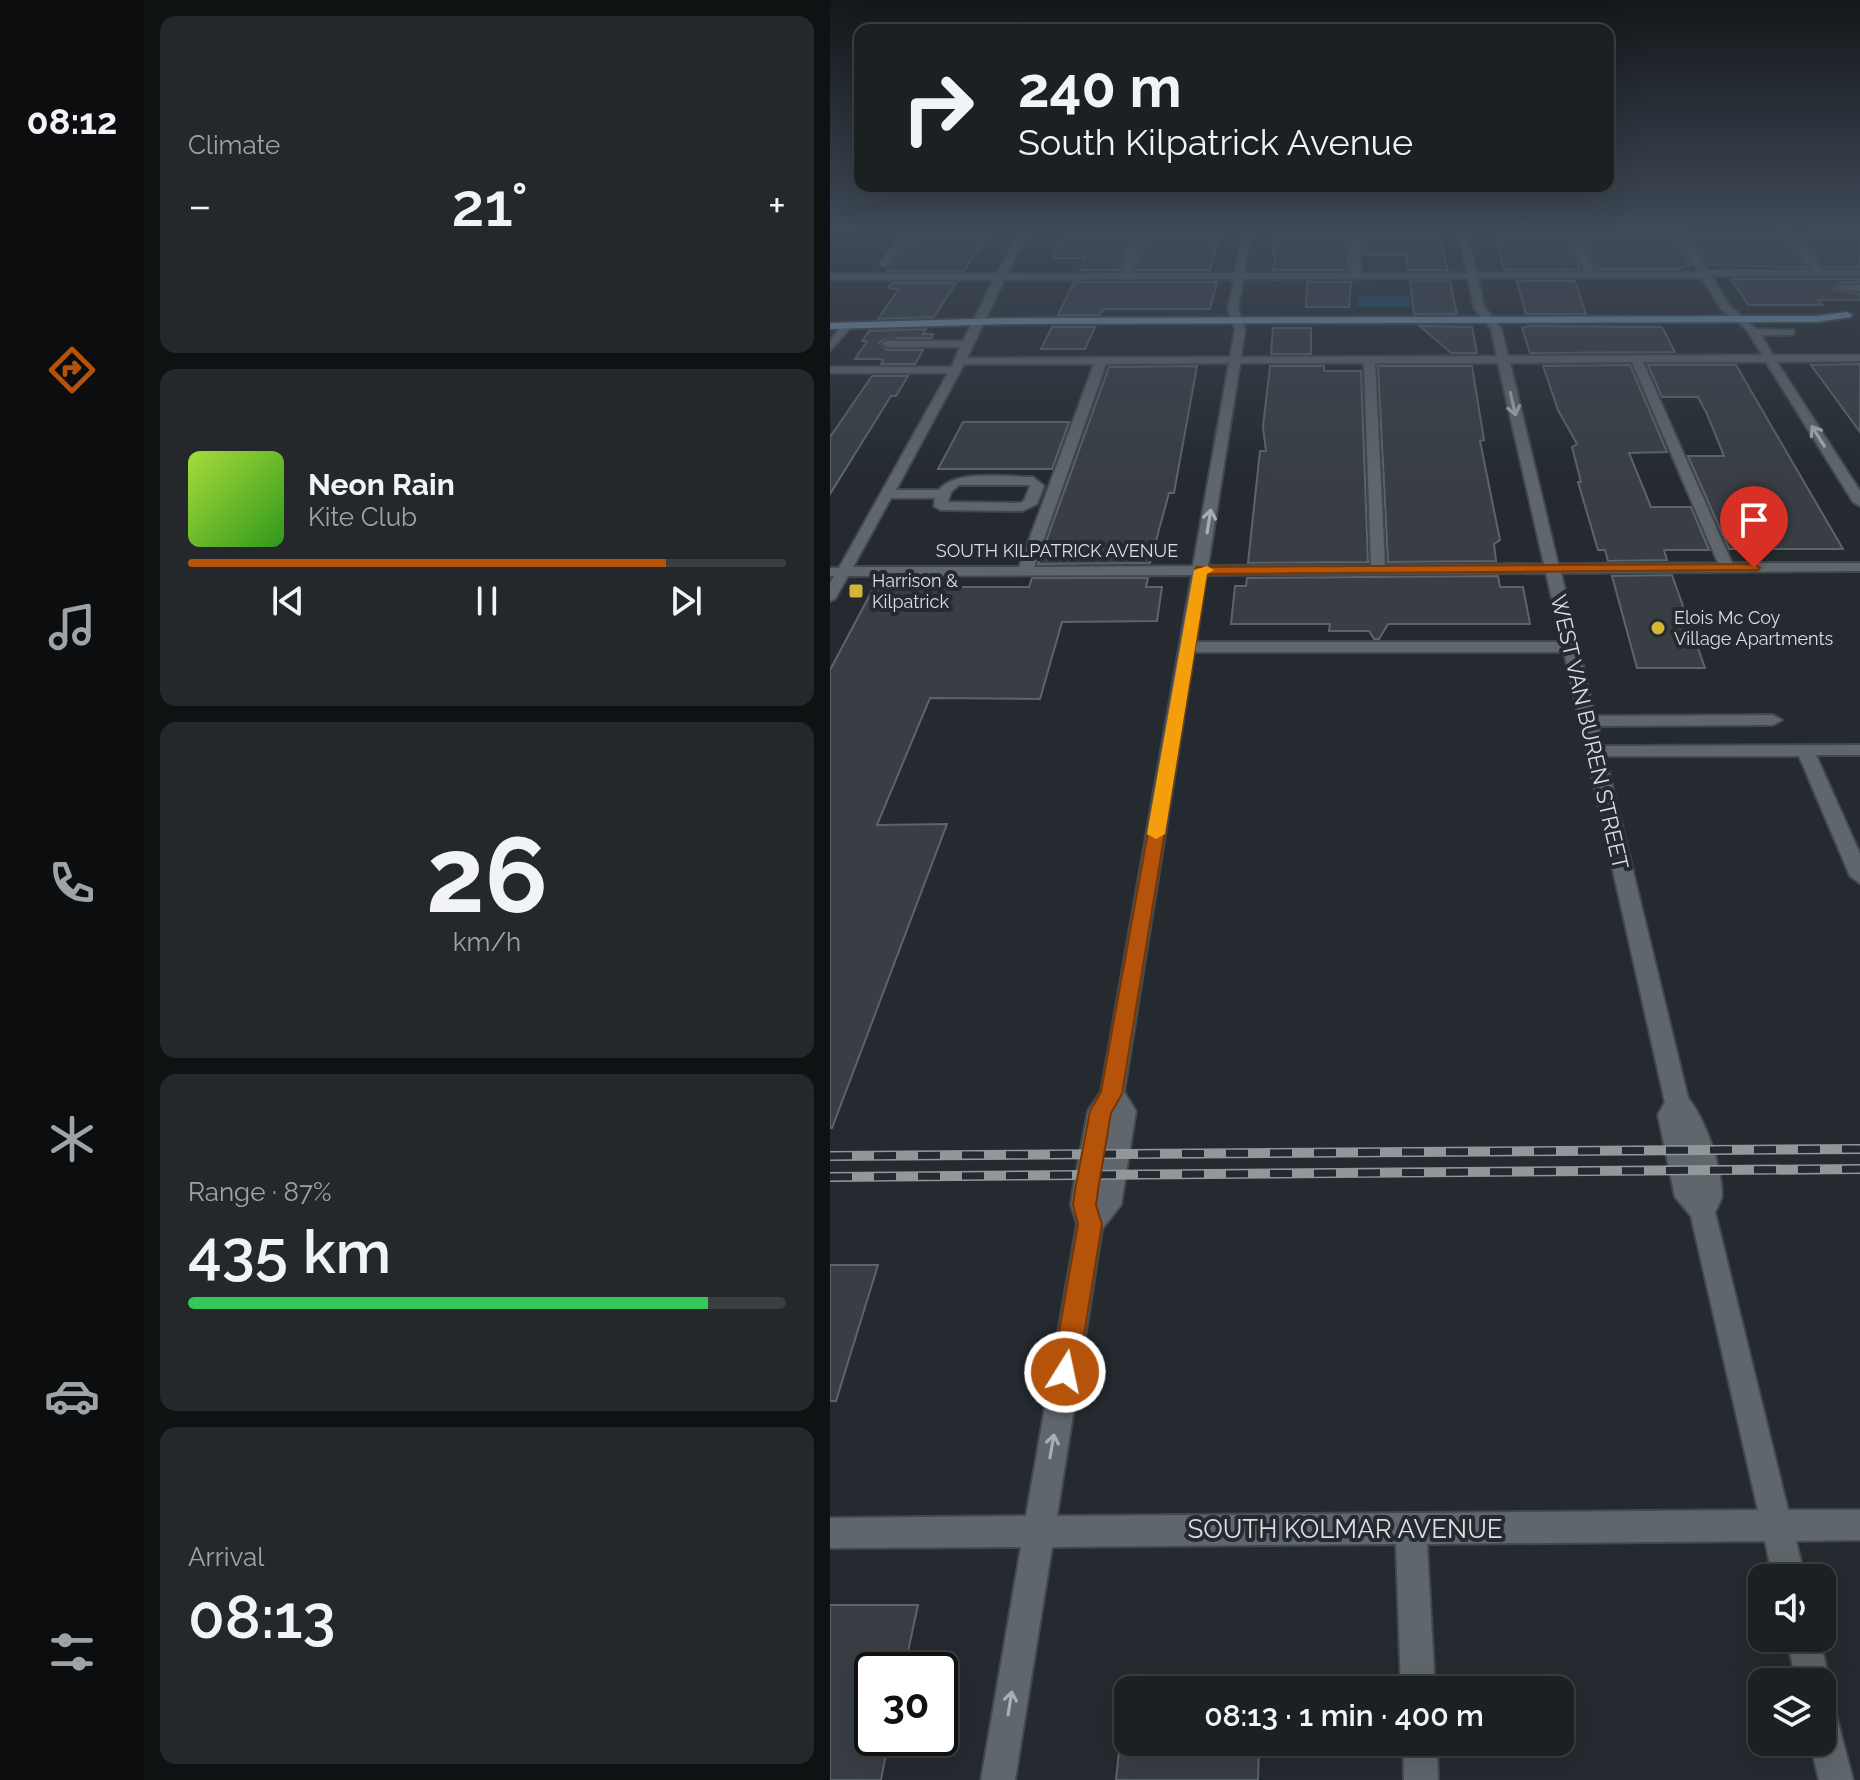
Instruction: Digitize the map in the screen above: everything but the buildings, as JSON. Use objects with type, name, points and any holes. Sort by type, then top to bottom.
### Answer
[{"type":"main road","points":[[1737,317],[1746,313],[1860,315]]},
{"type":"main road","points":[[830,315],[977,321],[1236,319],[1249,322],[1737,317],[1782,320],[1847,315]]},
{"type":"main road","points":[[830,326],[895,333],[977,321]]},
{"type":"street","points":[[830,596],[837,572],[887,494],[958,366],[982,311]]},
{"type":"street","points":[[998,1780],[1090,1224],[1108,1205],[1124,1111],[1112,1094],[1240,329],[1234,311]]},
{"type":"street","name":"WEST VAN BUREN STREET","points":[[1481,311],[1496,328],[1677,1102],[1670,1115],[1688,1197],[1702,1211],[1786,1564]]},
{"type":"street","points":[[1730,311],[1753,332],[1860,502]]},
{"type":"street","points":[[1782,320],[1802,350]]},
{"type":"street","points":[[830,348],[847,326]]},
{"type":"street","points":[[1753,332],[1790,332]]},
{"type":"street","points":[[895,333],[887,344],[967,344]]},
{"type":"street","points":[[830,370],[1101,361],[1860,358]]},
{"type":"street","points":[[1636,359],[1727,568]]},
{"type":"street","points":[[1369,360],[1378,569]]},
{"type":"street","points":[[1025,571],[1101,361]]},
{"type":"street","points":[[958,481],[1033,481],[1037,486],[1030,504],[1022,507],[941,506],[944,494],[951,484],[958,481]]},
{"type":"street","points":[[887,494],[944,494]]},
{"type":"street","name":"SOUTH KILPATRICK AVENUE","points":[[837,572],[1860,567]]},
{"type":"street","points":[[1187,647],[1570,647]]},
{"type":"street","points":[[1587,721],[1773,720]]},
{"type":"street","points":[[1805,750],[1860,876]]},
{"type":"street","points":[[1594,751],[1860,750]]},
{"type":"street","name":"SOUTH KOLMAR AVENUE","points":[[830,1533],[1860,1525]]},
{"type":"street","points":[[1411,1529],[1417,1676]]},
{"type":"street","points":[[1420,1756],[1421,1780]]},
{"type":"street","points":[[1830,1756],[1836,1780]]},
{"type":"tunnel","points":[[889,341],[894,334]]},
{"type":"railway","points":[[830,1156],[1860,1149]]},
{"type":"railway","points":[[830,1177],[1860,1169]]},
{"type":"slow traffic","points":[[1156,834],[1201,570],[1207,570]]},
{"type":"place","name":"Harrison & Kilpatrick","points":[[856,591]]},
{"type":"place","name":"Elois Mc Coy Village Apartments","points":[[1658,628]]},
{"type":"route","points":[[1065,1372],[1090,1224],[1084,1205],[1086,1190],[1100,1111],[1112,1094],[1201,570],[1754,568]]}]
